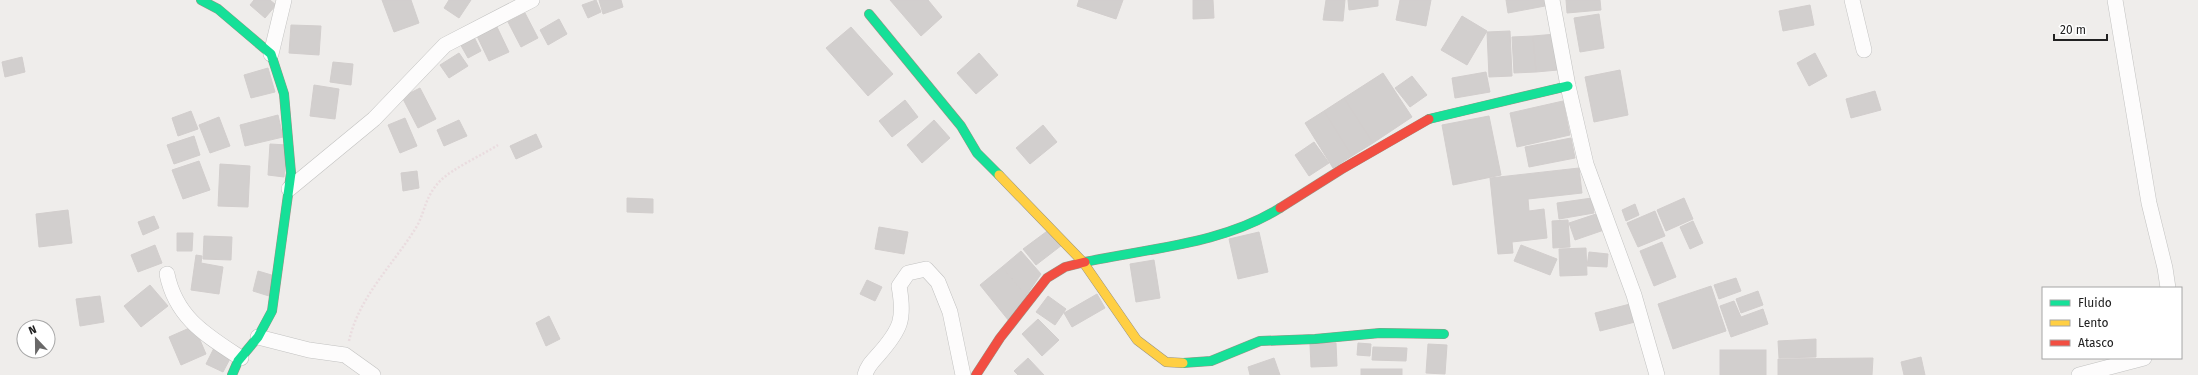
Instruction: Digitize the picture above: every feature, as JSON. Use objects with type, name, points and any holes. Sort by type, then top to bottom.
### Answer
[{"type":"street","points":[[201,0],[218,9],[271,54]]},
{"type":"street","points":[[232,375],[241,358],[258,337],[272,311],[291,173],[284,94],[271,54],[284,0]]},
{"type":"street","points":[[288,189],[374,119],[445,45],[532,0]]},
{"type":"street","points":[[1552,0],[1568,86],[1586,164],[1634,295],[1657,375]]},
{"type":"street","points":[[1852,0],[1864,50]]},
{"type":"street","points":[[2116,0],[2149,203],[2165,268],[2168,287]]},
{"type":"street","points":[[869,14],[962,126],[977,153],[1083,262],[1137,340],[1166,362],[1192,363],[1212,361]]},
{"type":"street","points":[[976,375],[1000,338],[1047,278],[1065,267],[1083,262],[1146,252],[1226,232],[1269,216],[1342,169],[1432,117],[1568,86]]},
{"type":"street","points":[[865,375],[867,369],[902,322],[902,306],[899,286],[908,272],[926,269],[938,282],[950,312],[962,375]]},
{"type":"street","points":[[166,274],[169,285],[184,314],[207,336],[241,358]]},
{"type":"street","points":[[1195,375],[1212,361],[1260,341],[1315,339],[1380,333],[1444,334]]},
{"type":"street","points":[[258,337],[309,350],[345,355],[374,375]]},
{"type":"street","points":[[2079,375],[2140,359]]},
{"type":"path","points":[[345,355],[350,334],[364,300],[402,250],[418,224],[426,199],[441,179],[498,145]]},
{"type":"building","points":[[254,0],[270,0],[276,5],[265,18],[250,5]]},
{"type":"building","points":[[382,0],[411,0],[419,23],[394,32]]},
{"type":"building","points":[[449,0],[471,0],[459,18],[444,8]]},
{"type":"building","points":[[596,0],[601,12],[588,18],[582,5]]},
{"type":"building","points":[[599,0],[621,0],[623,7],[603,14]]},
{"type":"building","points":[[890,0],[928,0],[942,17],[921,36]]},
{"type":"building","points":[[1079,0],[1123,0],[1116,19],[1077,6]]},
{"type":"building","points":[[1193,0],[1213,0],[1214,18],[1193,19]]},
{"type":"building","points":[[1326,0],[1345,0],[1343,21],[1323,20]]},
{"type":"building","points":[[1348,0],[1378,0],[1378,6],[1349,10]]},
{"type":"building","points":[[1400,0],[1431,0],[1426,26],[1396,20]]},
{"type":"building","points":[[1506,0],[1544,0],[1545,6],[1508,13]]},
{"type":"building","points":[[1566,0],[1600,0],[1601,10],[1567,13]]},
{"type":"building","points":[[1810,5],[1814,25],[1783,31],[1779,11]]},
{"type":"building","points":[[525,13],[538,38],[521,47],[508,22]]},
{"type":"building","points":[[1599,14],[1604,48],[1580,52],[1574,18]]},
{"type":"building","points":[[1462,16],[1487,31],[1467,65],[1441,50]]},
{"type":"building","points":[[559,19],[567,34],[548,45],[540,30]]},
{"type":"building","points":[[291,25],[321,26],[319,55],[289,53]]},
{"type":"building","points":[[497,27],[509,52],[489,61],[477,36]]},
{"type":"building","points":[[851,27],[893,74],[868,96],[826,48]]},
{"type":"building","points":[[1510,31],[1512,76],[1489,77],[1487,32]]},
{"type":"building","points":[[1556,34],[1558,70],[1536,72],[1533,36]]},
{"type":"building","points":[[473,35],[481,51],[468,58],[459,42]]},
{"type":"building","points":[[1533,36],[1536,72],[1514,73],[1512,37]]},
{"type":"building","points":[[459,53],[468,66],[449,78],[440,65]]},
{"type":"building","points":[[979,53],[998,75],[976,94],[957,73]]},
{"type":"building","points":[[1815,53],[1827,76],[1809,86],[1797,63]]},
{"type":"building","points":[[22,57],[25,72],[5,77],[2,62]]},
{"type":"building","points":[[333,62],[353,64],[351,85],[330,82]]},
{"type":"building","points":[[268,68],[275,92],[251,98],[244,75]]},
{"type":"building","points":[[1620,70],[1628,115],[1594,122],[1585,77]]},
{"type":"building","points":[[1486,72],[1490,92],[1455,98],[1452,78]]},
{"type":"building","points":[[1383,73],[1412,117],[1373,143],[1344,98]]},
{"type":"building","points":[[1412,76],[1427,95],[1410,107],[1395,88]]},
{"type":"building","points":[[314,85],[339,89],[335,119],[310,116]]},
{"type":"building","points":[[420,88],[436,119],[418,128],[402,97]]},
{"type":"building","points":[[1875,91],[1881,110],[1851,118],[1846,99]]},
{"type":"building","points":[[1344,98],[1373,143],[1352,156],[1324,111]]},
{"type":"building","points":[[905,100],[918,117],[892,137],[879,121]]},
{"type":"building","points":[[1563,101],[1570,135],[1517,147],[1510,113]]},
{"type":"building","points":[[191,111],[198,129],[178,136],[172,118]]},
{"type":"building","points":[[1324,111],[1352,156],[1333,168],[1305,123]]},
{"type":"building","points":[[278,115],[283,137],[245,146],[240,125]]},
{"type":"building","points":[[1489,116],[1501,175],[1453,185],[1442,125]]},
{"type":"building","points":[[219,117],[230,146],[210,153],[199,125]]},
{"type":"building","points":[[405,118],[417,146],[400,153],[388,125]]},
{"type":"building","points":[[459,120],[467,136],[444,146],[437,130]]},
{"type":"building","points":[[934,120],[950,138],[922,163],[907,145]]},
{"type":"building","points":[[1043,125],[1057,142],[1030,164],[1016,148]]},
{"type":"building","points":[[536,134],[542,147],[516,159],[510,146]]},
{"type":"building","points":[[194,136],[200,155],[174,164],[167,145]]},
{"type":"building","points":[[1571,138],[1575,158],[1529,167],[1525,147]]},
{"type":"building","points":[[1314,142],[1329,163],[1309,176],[1295,155]]},
{"type":"building","points":[[270,144],[287,145],[284,177],[268,175]]},
{"type":"building","points":[[199,161],[210,190],[183,199],[172,170]]},
{"type":"building","points":[[220,164],[250,166],[248,207],[218,206]]},
{"type":"building","points":[[1579,168],[1582,193],[1528,199],[1529,211],[1544,209],[1547,238],[1512,242],[1513,253],[1498,254],[1490,178]]},
{"type":"building","points":[[417,171],[419,188],[403,191],[401,173]]},
{"type":"building","points":[[627,198],[653,199],[653,213],[627,212]]},
{"type":"building","points":[[1592,198],[1594,213],[1559,219],[1557,203]]},
{"type":"building","points":[[1684,198],[1693,219],[1666,231],[1657,210]]},
{"type":"building","points":[[1635,204],[1639,215],[1626,221],[1622,210]]},
{"type":"building","points":[[68,210],[72,243],[39,247],[36,214]]},
{"type":"building","points":[[1655,211],[1665,236],[1638,247],[1627,223]]},
{"type":"building","points":[[1599,213],[1604,230],[1575,240],[1569,223]]},
{"type":"building","points":[[154,216],[159,228],[143,235],[138,222]]},
{"type":"building","points":[[1568,220],[1570,247],[1553,248],[1552,221]]},
{"type":"building","points":[[1693,221],[1703,243],[1690,249],[1680,227]]},
{"type":"building","points":[[879,227],[908,232],[904,254],[875,249]]},
{"type":"building","points":[[1050,229],[1062,245],[1036,265],[1023,249]]},
{"type":"building","points":[[1259,232],[1268,272],[1238,279],[1229,239]]},
{"type":"building","points":[[177,233],[193,233],[192,251],[177,251]]},
{"type":"building","points":[[204,236],[232,237],[231,260],[203,259]]},
{"type":"building","points":[[1662,242],[1676,277],[1654,286],[1640,251]]},
{"type":"building","points":[[155,245],[162,263],[138,272],[131,255]]},
{"type":"building","points":[[1521,245],[1557,259],[1550,275],[1514,261]]},
{"type":"building","points":[[1586,248],[1587,275],[1560,276],[1559,249]]},
{"type":"building","points":[[1021,251],[1041,274],[1026,296],[1002,267]]},
{"type":"building","points":[[1589,252],[1608,254],[1607,267],[1587,266]]},
{"type":"building","points":[[196,255],[202,256],[201,263],[223,267],[219,294],[191,290]]},
{"type":"building","points":[[1154,260],[1160,298],[1136,302],[1130,264]]},
{"type":"building","points":[[1002,267],[1026,296],[1009,321],[980,285]]},
{"type":"building","points":[[258,271],[275,276],[269,296],[253,291]]},
{"type":"building","points":[[1736,278],[1741,291],[1719,299],[1714,285]]},
{"type":"building","points":[[867,280],[882,287],[875,301],[860,294]]},
{"type":"building","points":[[150,285],[168,306],[141,327],[124,306]]},
{"type":"building","points":[[1711,286],[1726,331],[1673,349],[1658,304]]},
{"type":"building","points":[[1758,291],[1763,305],[1741,313],[1736,299]]},
{"type":"building","points":[[1097,294],[1105,308],[1072,327],[1064,313]]},
{"type":"building","points":[[100,296],[104,322],[80,326],[76,299]]},
{"type":"building","points":[[1048,296],[1066,309],[1055,325],[1036,312]]},
{"type":"building","points":[[1734,301],[1741,317],[1763,309],[1768,324],[1731,337],[1720,306]]},
{"type":"building","points":[[1630,304],[1635,322],[1600,331],[1595,313]]},
{"type":"building","points":[[549,316],[560,339],[546,346],[536,323]]},
{"type":"building","points":[[1038,319],[1059,340],[1042,356],[1022,334]]},
{"type":"building","points":[[194,326],[206,354],[181,365],[169,337]]},
{"type":"building","points":[[1816,339],[1816,357],[1779,358],[1778,341]]},
{"type":"building","points":[[1336,343],[1337,366],[1311,367],[1310,344]]},
{"type":"building","points":[[1358,343],[1371,344],[1370,356],[1357,355]]},
{"type":"building","points":[[1428,344],[1447,345],[1445,374],[1426,373]]},
{"type":"building","points":[[215,346],[232,355],[223,372],[206,364]]},
{"type":"building","points":[[1373,347],[1407,348],[1406,361],[1372,360]]},
{"type":"building","points":[[1720,350],[1766,350],[1766,375],[1720,375]]},
{"type":"building","points":[[1921,357],[1925,375],[1904,375],[1901,362]]},
{"type":"building","points":[[1028,358],[1044,375],[1018,375],[1014,371]]},
{"type":"building","points":[[1274,358],[1280,375],[1250,375],[1248,367]]},
{"type":"building","points":[[1873,358],[1872,375],[1778,375],[1778,359]]},
{"type":"building","points":[[1361,369],[1402,369],[1402,375],[1361,375]]},
{"type":"traffic: fast","points":[[201,0],[218,9],[271,54],[284,94],[291,173],[272,311],[258,337],[238,361],[232,375]]},
{"type":"traffic: fast","points":[[869,14],[961,126],[977,153],[999,175]]},
{"type":"traffic: fast","points":[[1429,119],[1568,86]]},
{"type":"traffic: fast","points":[[1085,262],[1210,237],[1235,230],[1280,208]]},
{"type":"traffic: fast","points":[[1183,363],[1211,361],[1260,341],[1315,339],[1380,333],[1444,334]]},
{"type":"traffic: slow","points":[[999,175],[1083,262],[1137,340],[1166,362],[1183,363]]},
{"type":"traffic: jam","points":[[1280,208],[1342,169],[1429,119]]},
{"type":"traffic: jam","points":[[976,375],[1000,338],[1047,278],[1065,267],[1085,262]]}]
